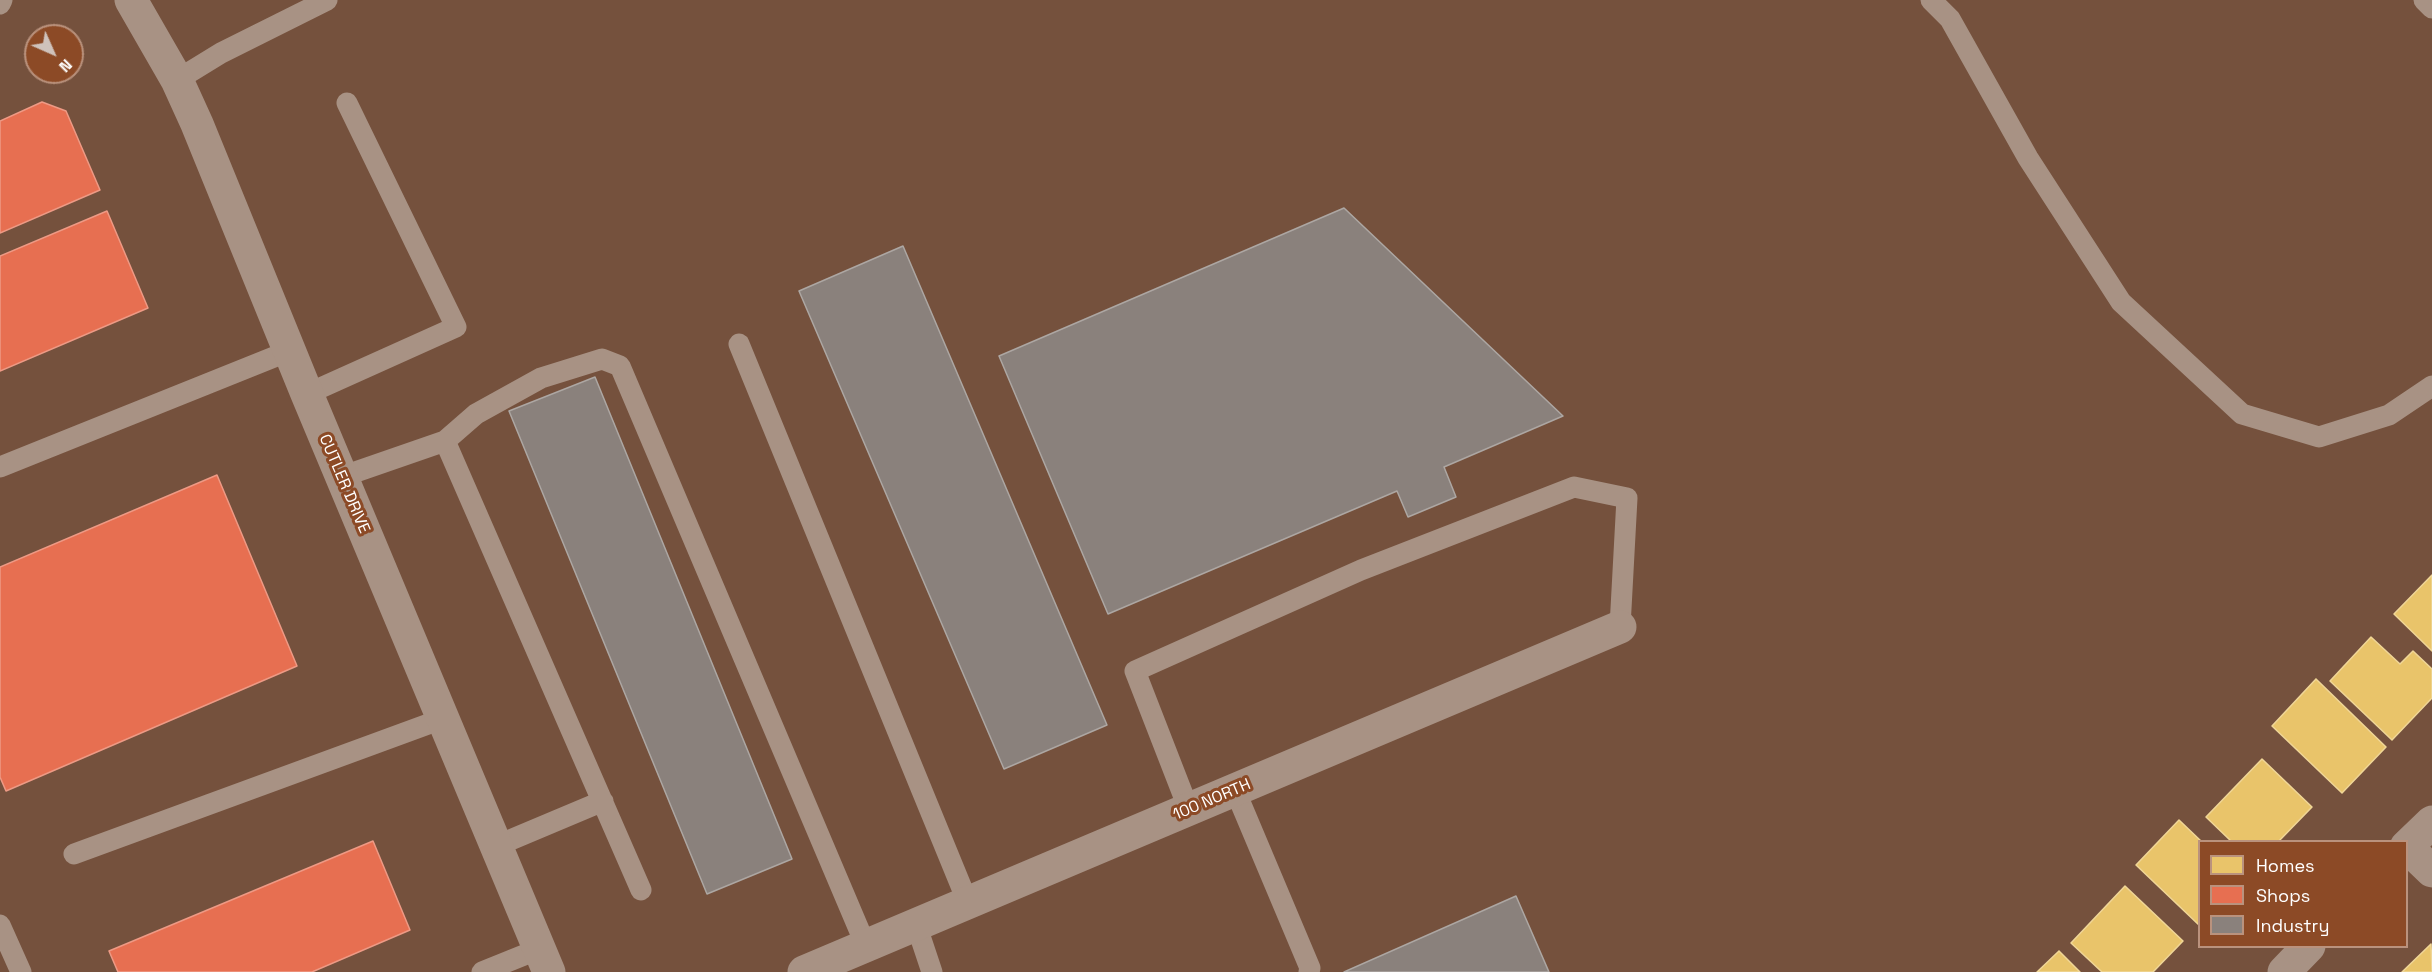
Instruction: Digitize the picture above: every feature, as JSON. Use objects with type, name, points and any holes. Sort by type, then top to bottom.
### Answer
[{"type":"street","name":"CUTLER DRIVE","points":[[131,0],[177,80],[197,124],[341,477],[544,960]]},
{"type":"street","name":"100 NORTH","points":[[804,972],[1620,627]]},
{"type":"street","points":[[2408,846],[2432,822]]},
{"type":"street","points":[[2408,848],[2432,871]]},
{"type":"street","points":[[2284,972],[2307,948]]},
{"type":"lane","points":[[0,4],[2,0]]},
{"type":"lane","points":[[177,80],[221,53],[327,0]]},
{"type":"lane","points":[[1931,0],[1950,19],[2028,158],[2121,302],[2242,414],[2319,437],[2389,415],[2432,386]]},
{"type":"lane","points":[[2424,0],[2432,8]]},
{"type":"lane","points":[[307,394],[456,327],[347,103]]},
{"type":"lane","points":[[739,344],[968,903]]},
{"type":"lane","points":[[0,467],[289,351]]},
{"type":"lane","points":[[341,477],[445,441],[476,414],[541,378],[602,359],[620,366],[866,946]]},
{"type":"lane","points":[[445,441],[641,890]]},
{"type":"lane","points":[[1189,810],[1135,671],[1361,570],[1574,487],[1627,498],[1620,627]]},
{"type":"lane","points":[[74,854],[442,719]]},
{"type":"lane","points":[[1235,790],[1310,968],[1309,972]]},
{"type":"lane","points":[[496,846],[603,801]]},
{"type":"lane","points":[[916,924],[932,972]]},
{"type":"lane","points":[[0,925],[21,972]]},
{"type":"lane","points":[[482,972],[544,960]]},
{"type":"building: Homes","points":[[2432,575],[2432,651],[2394,614]]},
{"type":"building: Homes","points":[[2371,637],[2400,664],[2413,651],[2432,669],[2432,698],[2392,740],[2330,681]]},
{"type":"building: Homes","points":[[2316,679],[2386,747],[2342,793],[2272,726]]},
{"type":"building: Homes","points":[[2262,759],[2312,807],[2280,840],[2230,840],[2206,817]]},
{"type":"building: Homes","points":[[2179,820],[2200,840],[2198,840],[2198,924],[2136,865]]},
{"type":"building: Homes","points":[[2125,886],[2183,941],[2153,972],[2102,972],[2071,943]]},
{"type":"building: Homes","points":[[2431,944],[2432,972],[2402,972]]},
{"type":"building: Homes","points":[[2059,951],[2080,972],[2037,972]]},
{"type":"building: Shops","points":[[42,102],[66,111],[100,190],[0,233],[0,121]]},
{"type":"building: Shops","points":[[107,211],[148,308],[0,371],[0,256]]},
{"type":"building: Shops","points":[[217,475],[297,666],[6,791],[0,777],[0,567]]},
{"type":"building: Shops","points":[[373,841],[410,930],[312,972],[118,972],[109,951]]},
{"type":"building: Industry","points":[[1344,208],[1563,416],[1444,467],[1456,497],[1408,517],[1397,491],[1108,614],[999,356]]},
{"type":"building: Industry","points":[[903,246],[1107,725],[1004,769],[799,291]]},
{"type":"building: Industry","points":[[595,377],[792,859],[707,894],[509,411]]},
{"type":"building: Industry","points":[[1516,896],[1549,972],[1344,972]]}]
